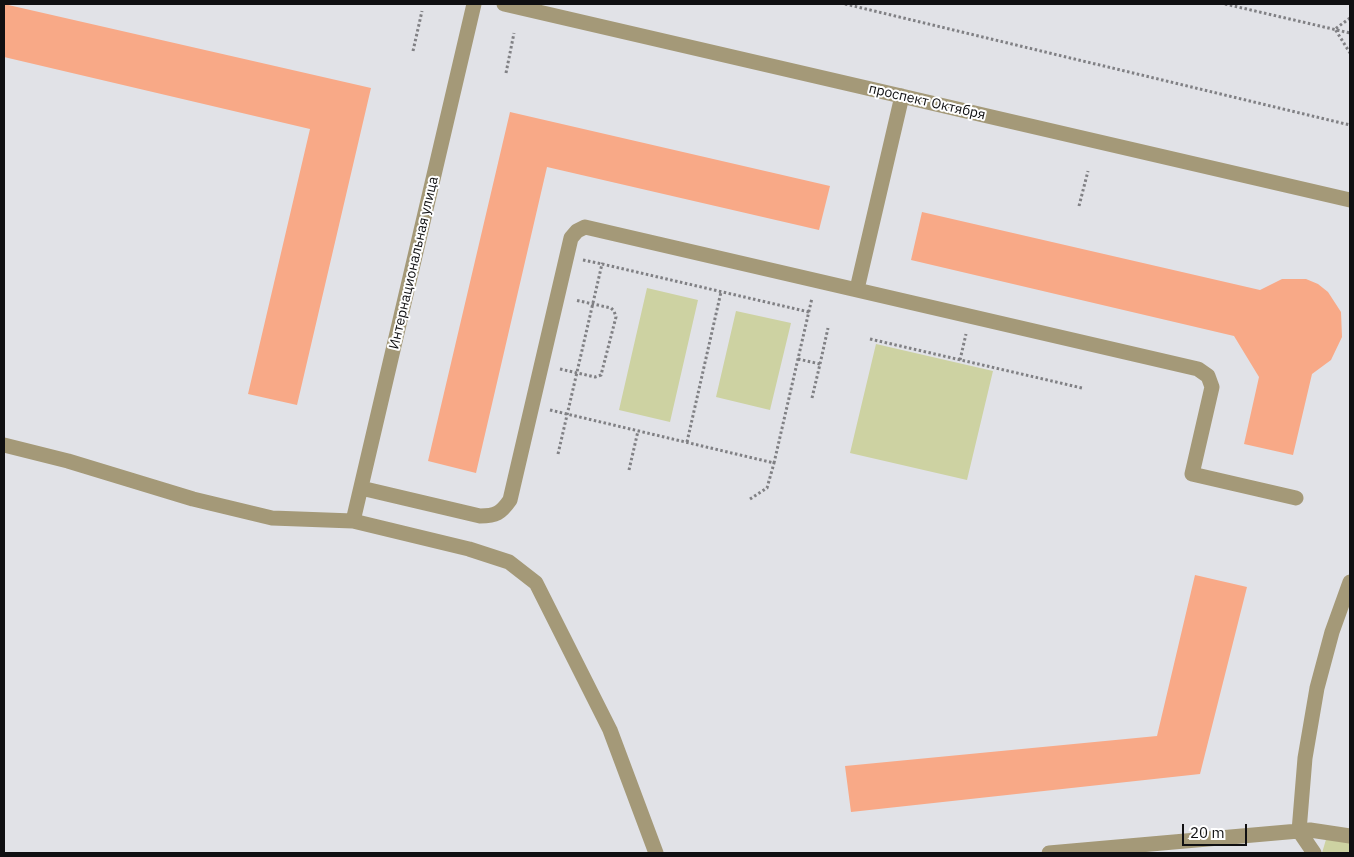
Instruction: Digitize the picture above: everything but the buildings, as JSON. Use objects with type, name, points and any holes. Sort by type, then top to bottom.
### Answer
[{"type":"street","name":"Интернациональная улица","points":[[353,521],[474,4]]},
{"type":"street","name":"проспект Октября","points":[[504,4],[1350,200]]},
{"type":"street","points":[[857,289],[902,96]]},
{"type":"street","points":[[361,488],[480,516],[492,516],[502,512],[510,500],[571,238],[577,231],[585,227],[1198,369],[1208,376],[1212,387],[1192,474],[1296,498]]},
{"type":"street","points":[[4,445],[68,461],[193,499],[272,518],[353,521],[469,549],[509,562],[536,583],[610,730],[656,853]]},
{"type":"street","points":[[1314,853],[1299,831],[1305,758],[1317,688],[1332,632],[1350,582]]},
{"type":"street","points":[[1049,853],[1299,831],[1320,830],[1350,836]]},
{"type":"path","points":[[845,4],[1350,125]]},
{"type":"path","points":[[1225,4],[1350,33]]},
{"type":"path","points":[[414,51],[422,11]]},
{"type":"path","points":[[1335,29],[1350,18]]},
{"type":"path","points":[[1335,29],[1350,54]]},
{"type":"path","points":[[506,73],[514,33]]},
{"type":"path","points":[[1079,206],[1088,170]]},
{"type":"path","points":[[558,454],[602,264],[809,312]]},
{"type":"path","points":[[750,499],[767,488],[817,280]]},
{"type":"path","points":[[687,442],[722,292]]},
{"type":"path","points":[[542,364],[595,377],[601,375],[608,354],[616,314],[611,308],[558,296]]},
{"type":"path","points":[[960,360],[970,316]]},
{"type":"path","points":[[812,398],[828,328]]},
{"type":"path","points":[[870,339],[1082,388]]},
{"type":"path","points":[[798,359],[820,364]]},
{"type":"path","points":[[532,406],[774,463]]},
{"type":"path","points":[[629,470],[638,431]]},
{"type":"green space","points":[[647,288],[698,300],[670,422],[619,410]]},
{"type":"green space","points":[[736,311],[791,323],[770,410],[716,397]]},
{"type":"green space","points":[[876,344],[993,371],[967,480],[850,453]]},
{"type":"green space","points":[[1327,836],[1350,843],[1350,853],[1322,853]]}]
